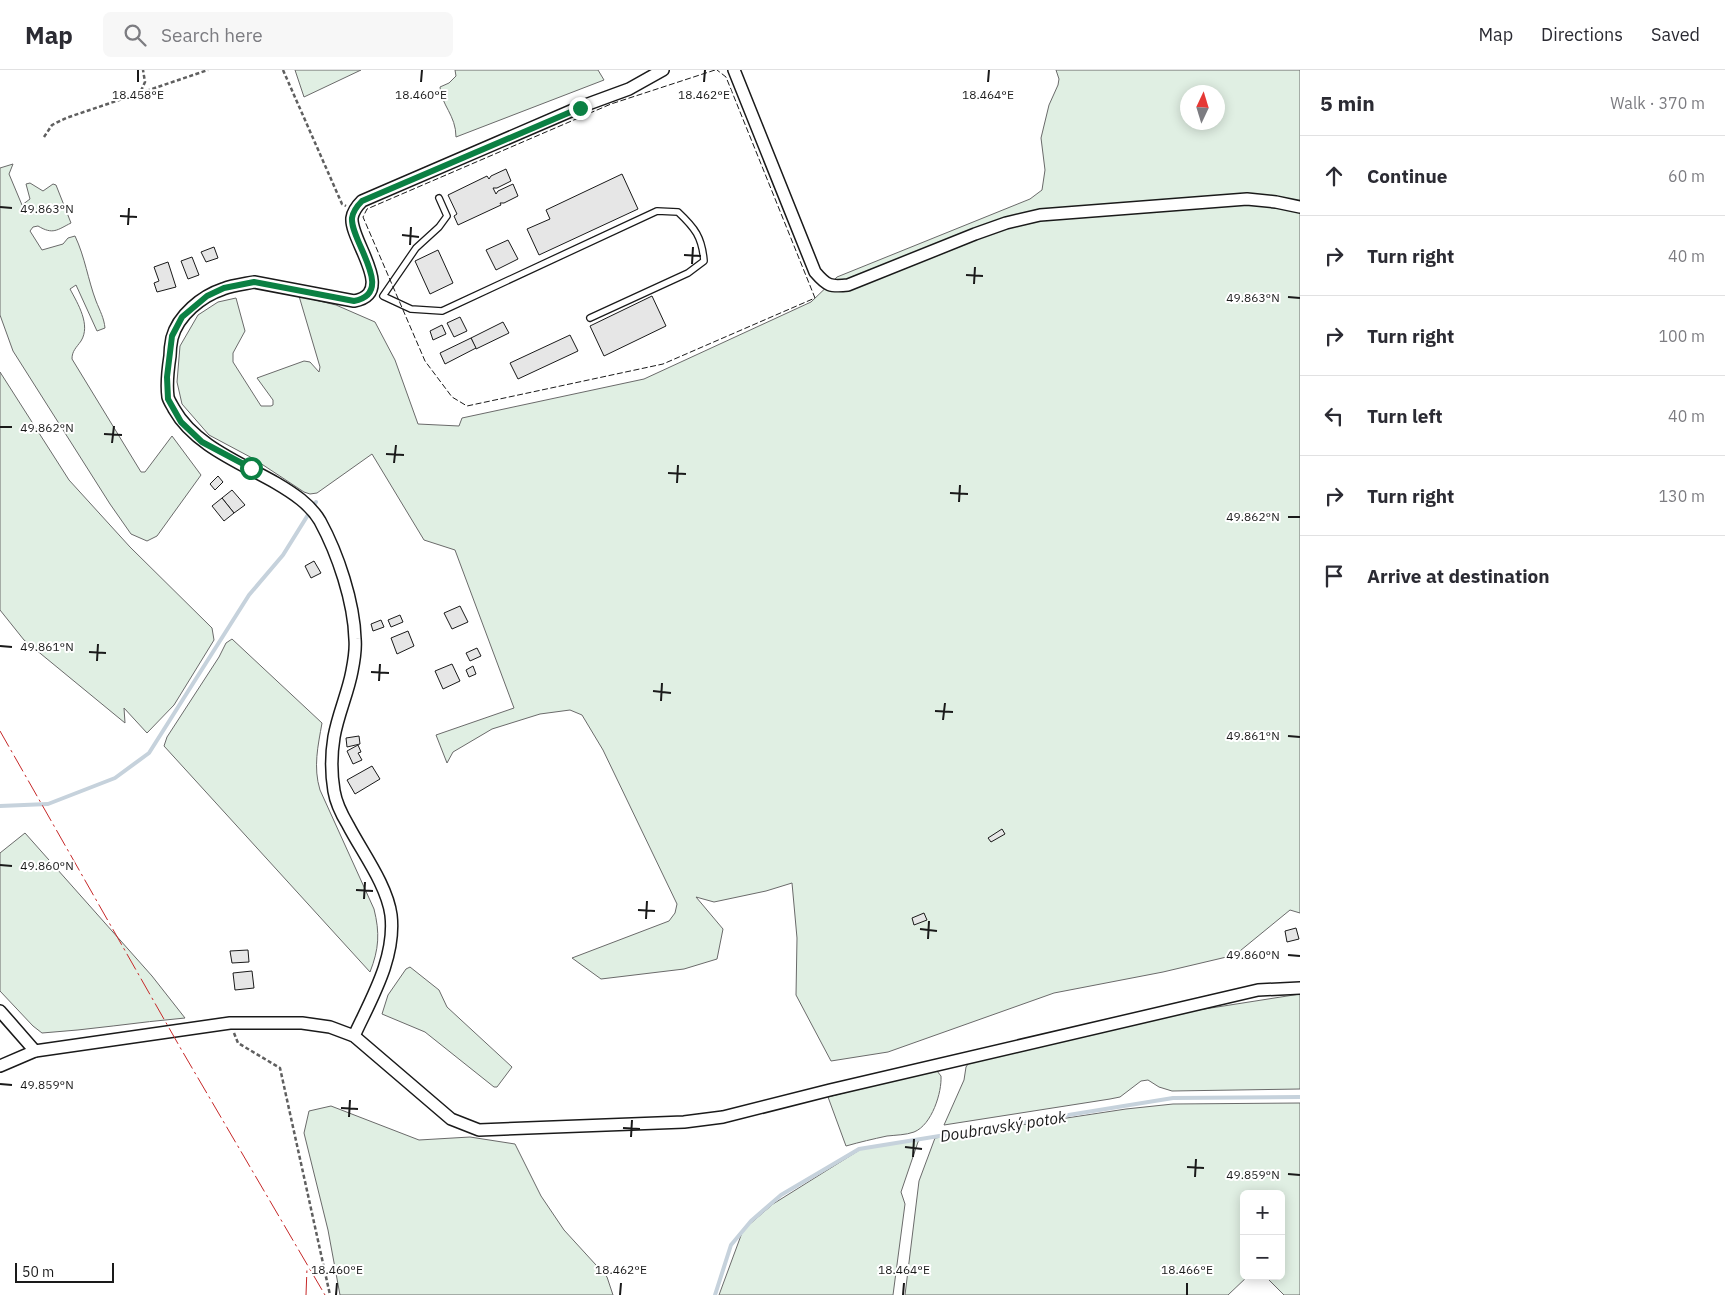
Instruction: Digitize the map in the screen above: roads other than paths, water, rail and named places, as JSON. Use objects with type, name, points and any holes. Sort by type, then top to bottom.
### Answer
[{"type":"street","points":[[354,1036],[384,968],[390,944],[391,915],[377,875],[342,815],[335,796],[331,755],[334,735],[352,672],[356,641],[346,589],[334,554],[319,520],[306,503],[289,491],[202,442],[181,422],[168,399],[167,377],[172,336],[182,317],[207,296],[224,288],[254,282],[354,301],[364,299],[369,293],[372,278],[354,229],[352,218],[355,208],[362,201],[580,108],[630,90],[663,70]]},
{"type":"street","points":[[734,70],[815,272],[825,284],[834,286],[848,285],[1006,223],[1040,215],[1247,199],[1300,207]]},
{"type":"street","points":[[0,1066],[35,1051],[230,1023],[302,1023],[330,1027],[354,1036],[451,1119],[479,1130],[684,1122],[723,1117],[830,1090],[1258,990],[1300,988]]},
{"type":"street","points":[[0,1012],[35,1051]]},
{"type":"lane","points":[[383,296],[416,248],[439,227],[447,216],[440,198]]},
{"type":"lane","points":[[369,293],[383,296],[411,308],[442,311],[656,211],[678,212],[694,227],[703,246],[704,261],[688,273],[590,318]]},
{"type":"waterway","points":[[0,806],[48,804],[115,778],[149,753],[249,595],[283,555],[316,502]]},
{"type":"waterway","name":"Doubravský potok","points":[[715,1295],[731,1245],[751,1221],[781,1195],[859,1149],[1173,1098],[1300,1097]]}]
